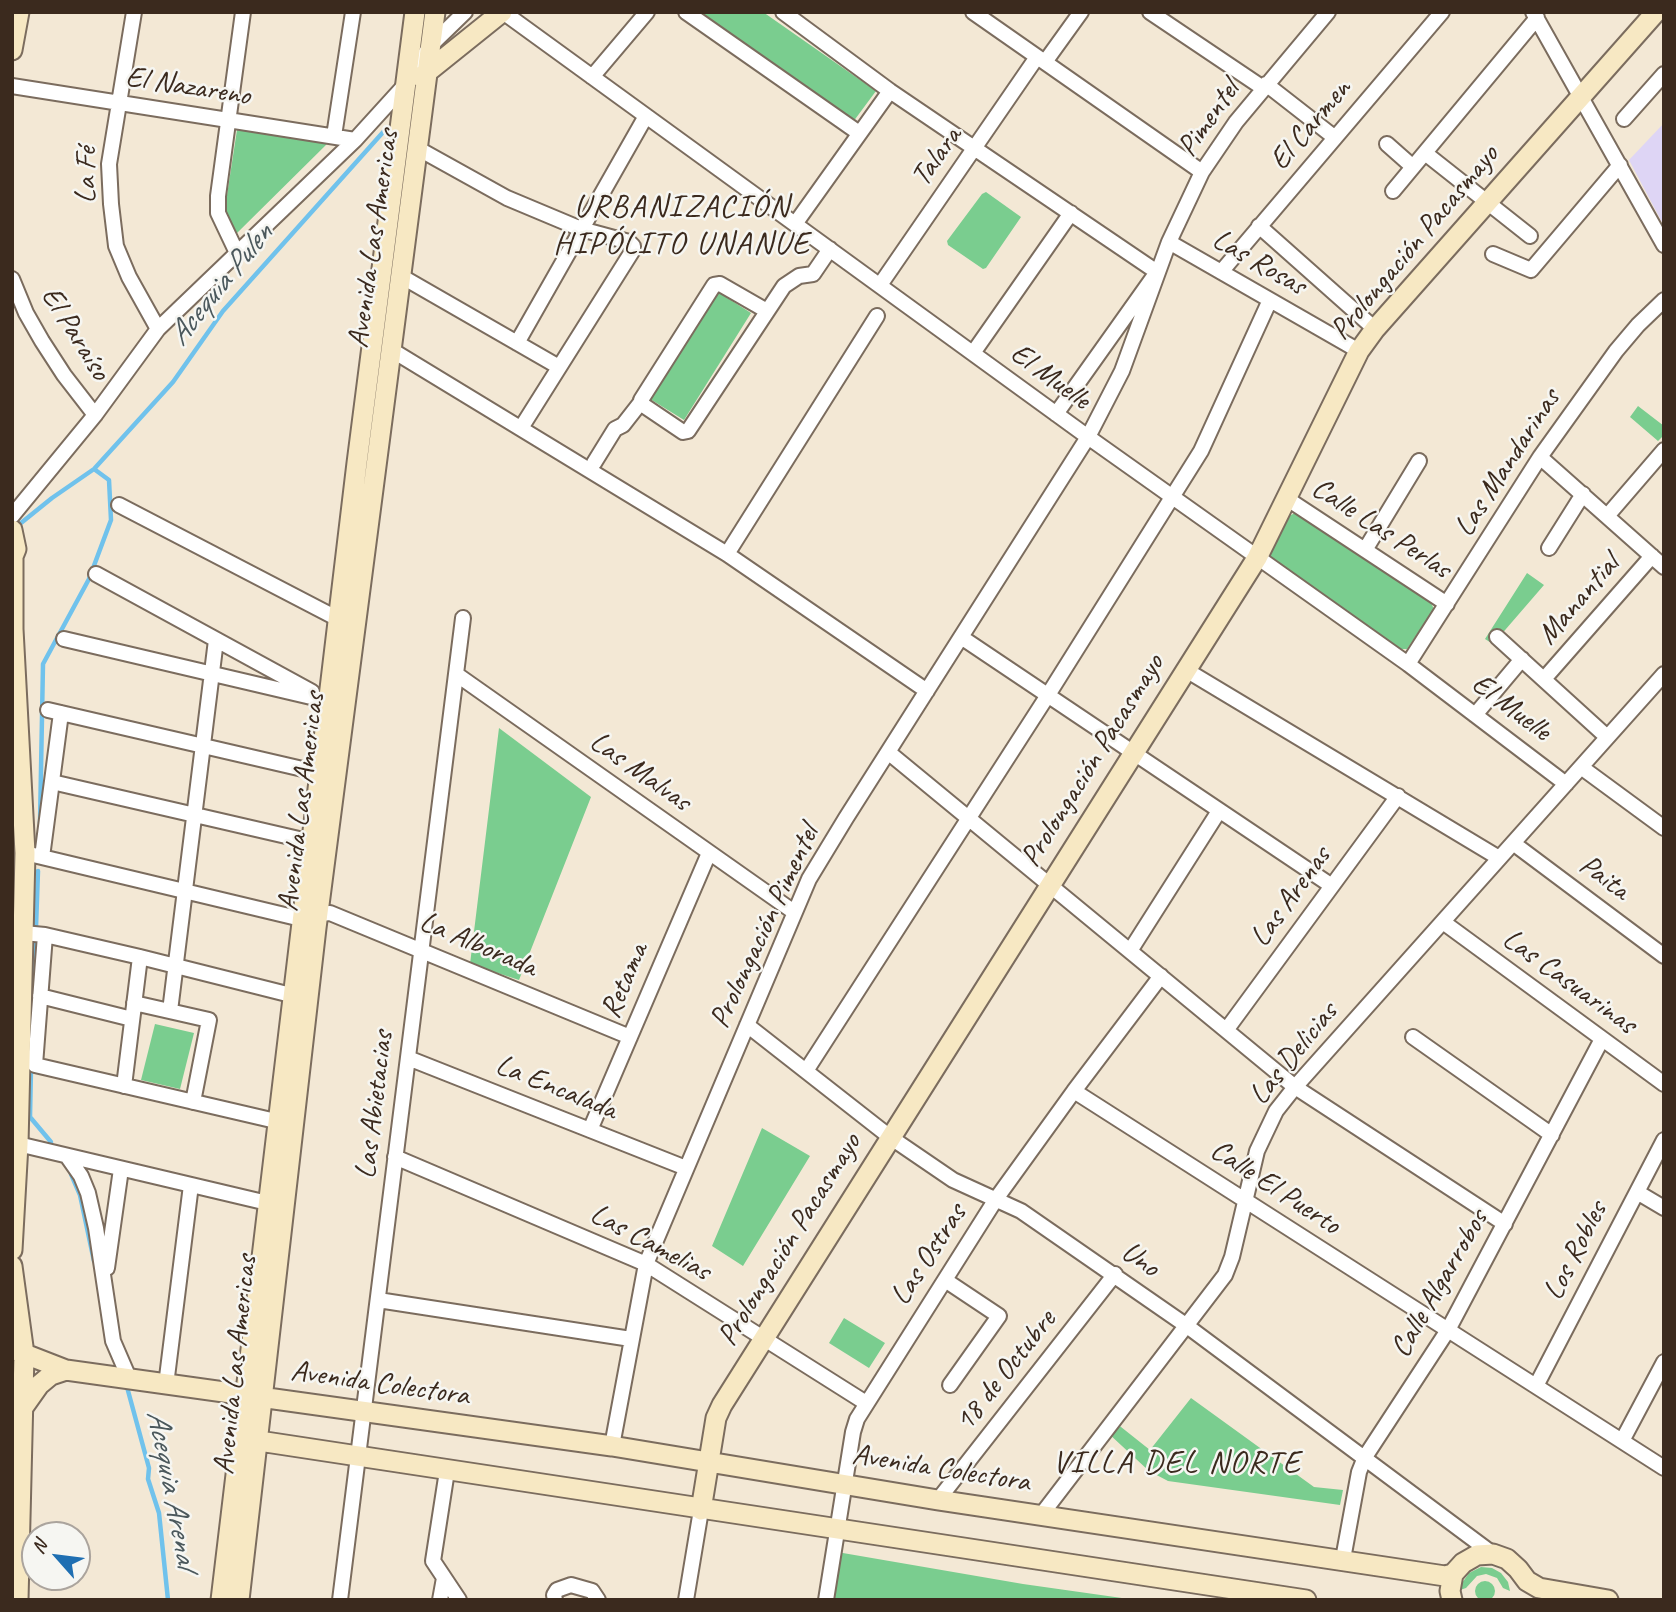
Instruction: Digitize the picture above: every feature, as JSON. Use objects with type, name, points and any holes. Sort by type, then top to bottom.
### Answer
[{"type":"street","points":[[12,50],[19,12]]},
{"type":"street","name":"La Fé","points":[[134,12],[109,164],[110,204],[116,246],[129,277],[158,330]]},
{"type":"street","points":[[237,253],[218,213],[218,196],[243,12]]},
{"type":"street","points":[[334,136],[353,12]]},
{"type":"street","name":"Avenida Las Americas","points":[[239,1600],[254,1397],[346,624],[415,12]]},
{"type":"street","name":"Avenida Las Americas","points":[[277,1205],[280,1122],[295,996],[311,914],[312,842],[328,701],[346,624],[390,349],[435,12]]},
{"type":"street","points":[[12,516],[95,415],[158,330],[355,140],[405,86],[430,46],[465,12]]},
{"type":"street","points":[[405,86],[426,75],[503,12]]},
{"type":"street","name":"El Muelle","points":[[503,12],[1088,438],[1408,664],[1566,784]]},
{"type":"street","points":[[592,77],[647,12]]},
{"type":"street","points":[[686,12],[859,133]]},
{"type":"street","points":[[783,12],[890,91],[1157,272]]},
{"type":"street","points":[[973,12],[1202,172]]},
{"type":"street","name":"Talara","points":[[880,285],[976,148],[1041,60],[1081,12]]},
{"type":"street","points":[[1150,12],[1265,86],[1334,137]]},
{"type":"street","name":"Pimentel","points":[[1088,438],[1122,371],[1169,242],[1202,172],[1236,122],[1328,12]]},
{"type":"street","name":"El Carmen","points":[[1221,272],[1442,12]]},
{"type":"street","name":"Prolongación Pacasmayo","points":[[686,1600],[716,1418],[763,1338],[1257,558],[1359,351],[1375,329],[1656,12]]},
{"type":"street","points":[[1393,191],[1535,15],[1664,245]]},
{"type":"street","points":[[1623,119],[1664,74]]},
{"type":"street","name":"El Nazareno","points":[[12,86],[355,140]]},
{"type":"street","points":[[795,224],[890,91]]},
{"type":"street","points":[[517,343],[646,116]]},
{"type":"street","points":[[1387,144],[1413,167]]},
{"type":"street","points":[[417,148],[507,198],[581,229],[629,242],[633,250],[521,428]]},
{"type":"street","points":[[1425,153],[1530,236]]},
{"type":"street","points":[[1493,254],[1531,270],[1620,165]]},
{"type":"street","points":[[973,353],[1071,213]]},
{"type":"street","points":[[1259,226],[1375,329]]},
{"type":"street","name":"Las Rosas","points":[[1169,242],[1359,351]]},
{"type":"street","points":[[641,402],[683,432],[688,431],[784,286],[799,276],[813,274],[830,249]]},
{"type":"street","name":"Pimentel","points":[[1056,414],[1157,272]]},
{"type":"street","points":[[399,275],[559,367]]},
{"type":"street","name":"El Paraíso","points":[[12,279],[41,341],[95,415]]},
{"type":"street","points":[[594,463],[615,429],[623,425],[641,402],[714,285],[720,284],[767,311]]},
{"type":"street","points":[[806,1071],[1201,451],[1270,300]]},
{"type":"street","name":"Las Mandarinas","points":[[1408,664],[1540,457],[1616,351],[1664,300]]},
{"type":"street","points":[[727,554],[877,316]]},
{"type":"street","points":[[390,349],[727,554],[927,691]]},
{"type":"street","name":"Prolongación Pimentel","points":[[612,1446],[646,1264],[794,912],[818,863],[1088,438]]},
{"type":"street","points":[[1608,515],[1664,450]]},
{"type":"street","points":[[1540,457],[1664,567]]},
{"type":"street","points":[[1365,550],[1419,461]]},
{"type":"street","points":[[1549,548],[1583,494]]},
{"type":"street","name":"Calle Las Perlas","points":[[1286,498],[1447,604]]},
{"type":"street","points":[[119,505],[346,624]]},
{"type":"street","points":[[12,530],[16,540],[13,559],[13,629],[34,855]]},
{"type":"street","name":"Manantial","points":[[1544,679],[1653,556]]},
{"type":"street","points":[[96,574],[328,701]]},
{"type":"street","name":"Las Abietacias","points":[[340,1600],[463,618]]},
{"type":"street","points":[[961,637],[1332,886]]},
{"type":"street","points":[[1497,637],[1607,737]]},
{"type":"street","points":[[64,639],[328,701]]},
{"type":"street","points":[[170,1011],[216,640]]},
{"type":"street","points":[[1475,715],[1522,659]]},
{"type":"street","points":[[1186,670],[1499,858]]},
{"type":"street","name":"Las Malvas","points":[[456,674],[794,912]]},
{"type":"street","name":"Las Delicias","points":[[1042,1514],[1225,1275],[1232,1257],[1257,1151],[1276,1111],[1664,674]]},
{"type":"street","points":[[12,1250],[18,1144],[23,933],[34,855],[52,782],[54,712],[320,773]]},
{"type":"street","points":[[888,752],[1295,1087],[1504,1224]]},
{"type":"street","points":[[1581,767],[1664,828]]},
{"type":"street","points":[[52,782],[312,842]]},
{"type":"street","name":"Las Arenas","points":[[1227,1029],[1398,796]]},
{"type":"street","points":[[1130,951],[1219,811]]},
{"type":"street","name":"Paita","points":[[1513,843],[1664,956]]},
{"type":"street","name":"Retama","points":[[590,1130],[709,853]]},
{"type":"street","name":"La Alborada","points":[[34,855],[293,917],[330,913],[630,1037]]},
{"type":"street","name":"Las Casuarinas","points":[[1443,922],[1664,1084]]},
{"type":"street","points":[[23,933],[45,935],[140,957],[295,996]]},
{"type":"street","points":[[45,935],[35,1065],[280,1122]]},
{"type":"street","points":[[124,1086],[140,957]]},
{"type":"street","name":"Las Ostras","points":[[826,1600],[853,1432],[866,1404],[996,1199],[1161,976]]},
{"type":"street","points":[[40,996],[132,1019]]},
{"type":"street","points":[[134,1003],[209,1020],[193,1102]]},
{"type":"street","name":"Uno","points":[[747,1025],[890,1138],[953,1180],[1021,1211],[1115,1274],[1493,1554]]},
{"type":"street","points":[[1413,1037],[1552,1135]]},
{"type":"street","name":"Calle Algarrobos","points":[[1343,1559],[1359,1472],[1365,1457],[1448,1330],[1602,1039]]},
{"type":"street","name":"La Encalada","points":[[408,1058],[686,1168]]},
{"type":"street","name":"Calle El Puerto","points":[[1074,1091],[1448,1330]]},
{"type":"street","name":"Los Robles","points":[[1536,1386],[1664,1140]]},
{"type":"street","points":[[18,1144],[277,1205]]},
{"type":"street","points":[[67,1156],[81,1176],[88,1193],[113,1341],[129,1378]]},
{"type":"street","name":"Las Camelias","points":[[395,1157],[646,1264],[866,1404]]},
{"type":"street","points":[[104,1284],[121,1169]]},
{"type":"street","points":[[166,1385],[191,1185]]},
{"type":"street","points":[[1637,1192],[1664,1208]]},
{"type":"street","points":[[12,1266],[18,1352],[16,1593]]},
{"type":"street","name":"18 de Octubre","points":[[938,1500],[1115,1274]]},
{"type":"street","points":[[945,1280],[999,1316],[950,1385]]},
{"type":"street","points":[[377,1300],[631,1339]]},
{"type":"street","points":[[1448,1330],[1664,1468]]},
{"type":"street","name":"Avenida Colectora","points":[[18,1352],[66,1370],[612,1446],[938,1500],[1445,1576],[1453,1574]]},
{"type":"street","points":[[1622,1441],[1664,1363]]},
{"type":"street","points":[[18,1414],[39,1385],[51,1375],[66,1370]]},
{"type":"street","points":[[250,1440],[1306,1600]]},
{"type":"street","name":"Avenida Las Americas","points":[[221,1600],[250,1440]]},
{"type":"street","points":[[447,1471],[433,1561],[459,1600]]},
{"type":"street","points":[[1452,1600],[1450,1591],[1453,1574],[1463,1563],[1477,1556],[1493,1554],[1507,1559],[1518,1569],[1526,1591],[1539,1588],[1608,1600]]},
{"type":"street","points":[[440,1600],[444,1578]]},
{"type":"street","points":[[555,1600],[557,1590],[570,1585],[592,1591],[598,1600]]},
{"type":"shaded area","points":[[1664,123],[1664,226],[1629,160]]},
{"type":"green space","points":[[697,12],[763,12],[876,91],[853,122]]},
{"type":"green space","points":[[237,130],[329,142],[236,234],[225,208]]},
{"type":"green space","points":[[986,192],[1021,217],[983,269],[948,245],[947,241]]},
{"type":"green space","points":[[718,292],[751,313],[684,420],[650,399]]},
{"type":"green space","points":[[1638,406],[1664,426],[1664,435],[1658,441],[1630,417]]},
{"type":"green space","points":[[1295,513],[1430,601],[1434,609],[1407,649],[1400,649],[1270,556],[1289,516]]},
{"type":"green space","points":[[1527,573],[1544,585],[1493,644],[1485,639]]},
{"type":"green space","points":[[499,728],[591,797],[519,980],[470,964]]},
{"type":"green space","points":[[155,1024],[194,1033],[180,1089],[141,1080]]},
{"type":"green space","points":[[762,1128],[810,1156],[743,1266],[712,1246]]},
{"type":"green space","points":[[844,1318],[885,1343],[869,1368],[829,1343]]},
{"type":"green space","points":[[1191,1398],[1314,1487],[1343,1490],[1340,1505],[1168,1481],[1149,1471],[1108,1433],[1116,1423],[1150,1450]]},
{"type":"green space","points":[[837,1552],[1023,1584],[1136,1600],[830,1600]]},
{"type":"green space","points":[[1481,1567],[1492,1568],[1501,1573],[1508,1582],[1510,1591],[1503,1588],[1497,1578],[1486,1574],[1477,1576],[1466,1588],[1460,1590],[1469,1573]]},
{"type":"green space","points":[[1485,1581],[1492,1584],[1495,1591],[1492,1598],[1485,1601],[1478,1598],[1475,1591],[1478,1584]]},
{"type":"waterway","name":"Acequia Pulen","points":[[21,523],[94,469],[173,382],[223,311],[385,130]]},
{"type":"waterway","name":"Acequia Arenal","points":[[40,823],[43,664],[89,579],[111,520],[109,480],[94,469]]},
{"type":"waterway","name":"Acequia Arenal","points":[[36,927],[38,871]]},
{"type":"waterway","name":"Acequia Arenal","points":[[31,1031],[36,944]]},
{"type":"waterway","name":"Acequia Arenal","points":[[31,1068],[30,1117],[51,1142]]},
{"type":"waterway","name":"Acequia Arenal","points":[[71,1174],[80,1195],[94,1261]]},
{"type":"waterway","name":"Acequia Arenal","points":[[127,1387],[149,1468],[148,1479],[159,1513],[168,1600]]},
{"type":"district","name":"URBANIZACIÓN HIPÓLITO UNANUE","points":[[682,226]]},
{"type":"district","name":"VILLA DEL NORTE","points":[[1177,1464]]}]
